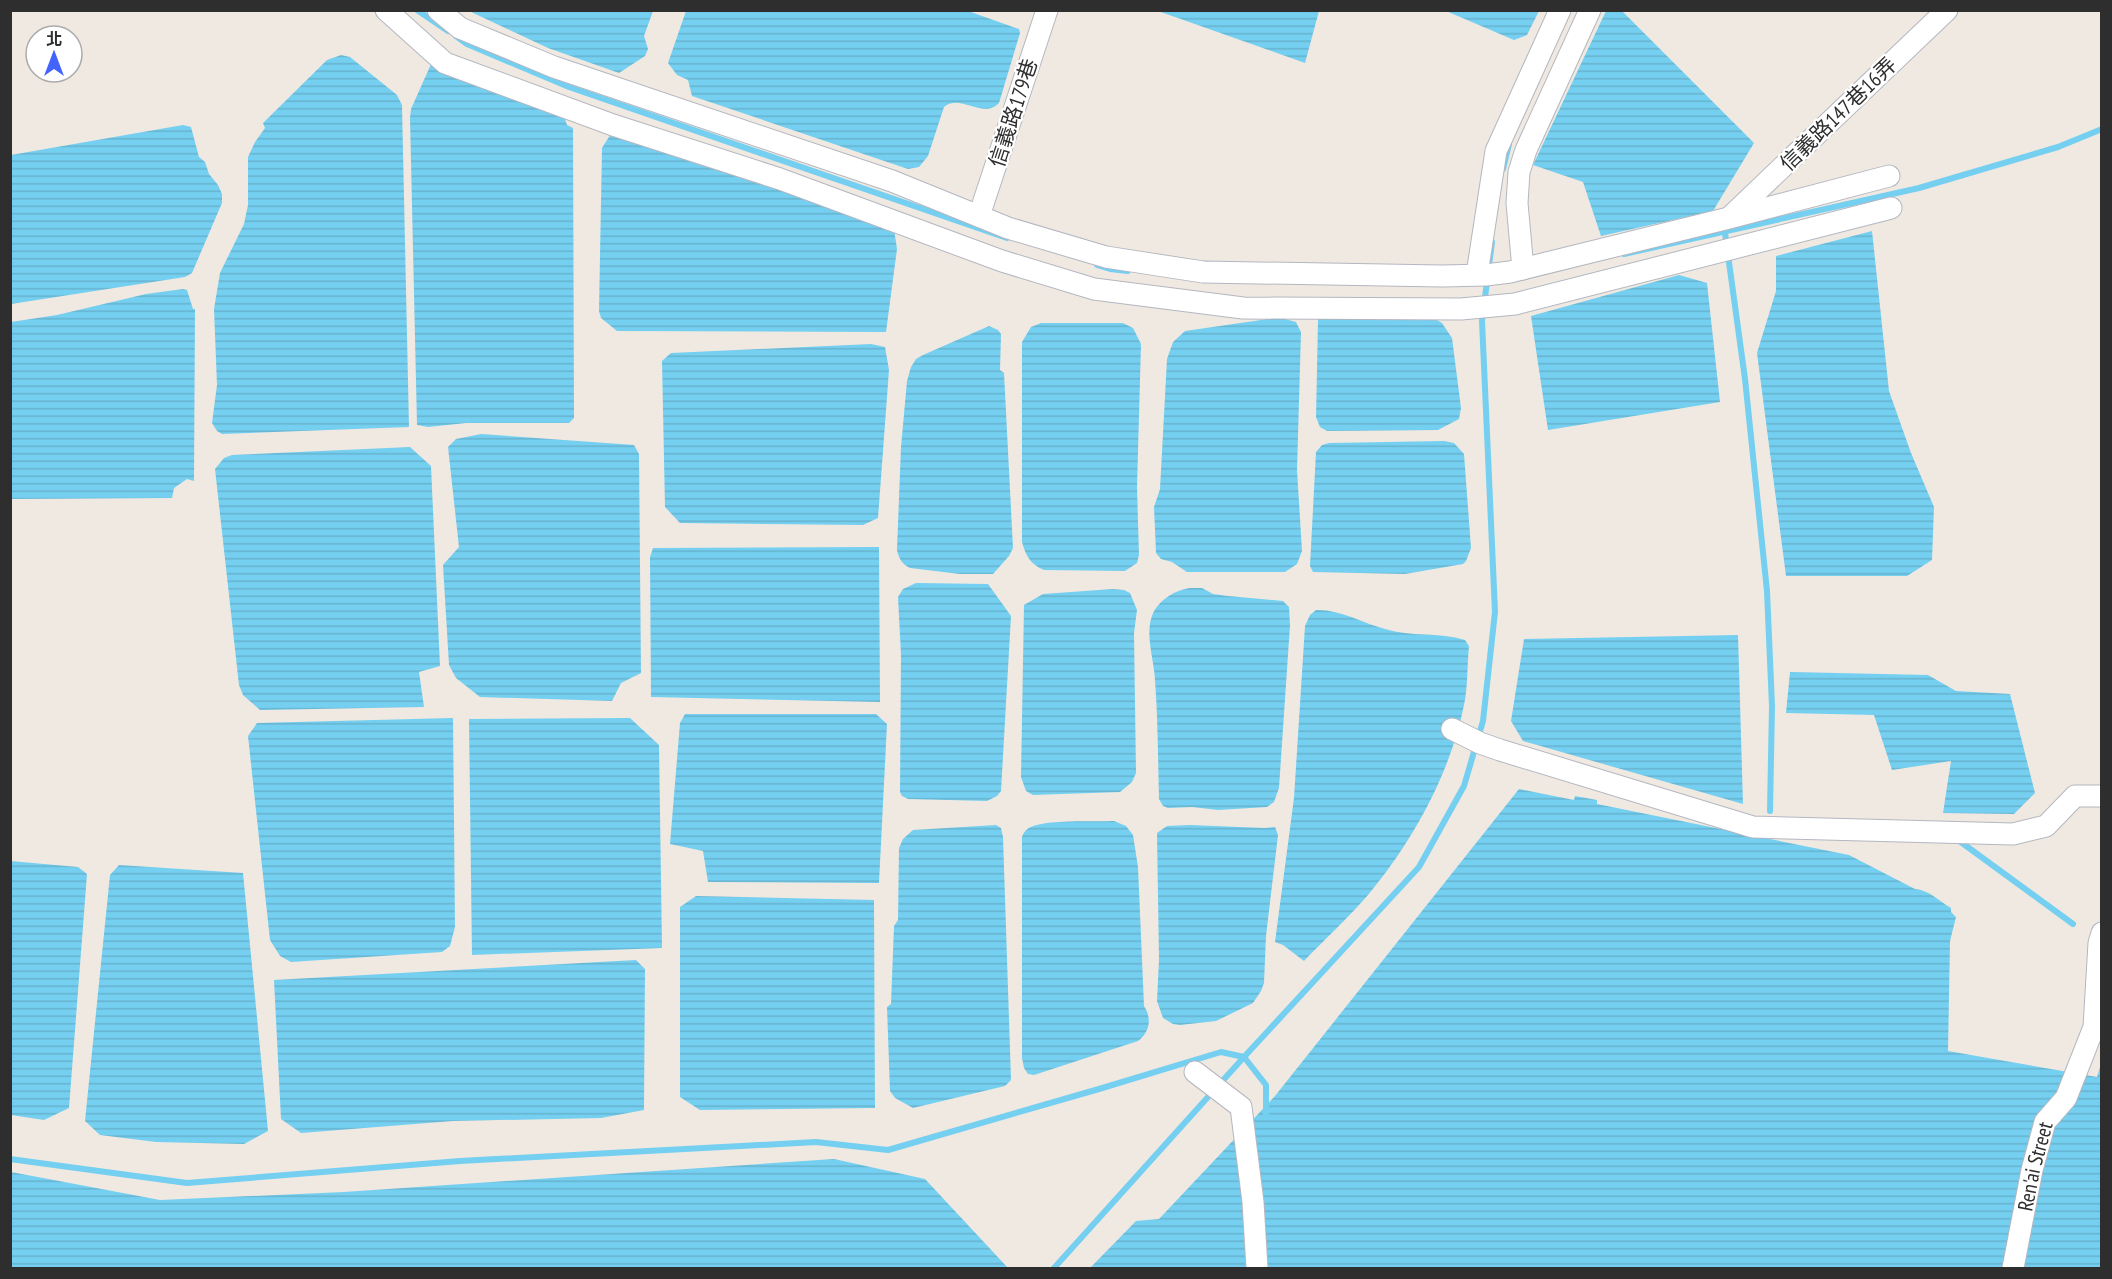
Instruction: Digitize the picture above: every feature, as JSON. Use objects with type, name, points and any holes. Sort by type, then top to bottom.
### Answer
[{"type":"street","points":[[386,10],[445,63],[613,124],[780,179],[1002,261],[1094,289],[1243,308],[1461,309],[1515,304],[1892,208]]},
{"type":"street","points":[[438,10],[460,28],[554,67],[892,181],[1008,228],[1106,257],[1203,272],[1482,274],[1516,271],[1889,176]]},
{"type":"street","name":"信義路179巷","points":[[979,216],[1047,10]]},
{"type":"street","points":[[1482,274],[1496,151],[1560,10]]},
{"type":"street","points":[[1516,271],[1519,172],[1526,150],[1590,10]]},
{"type":"street","name":"信義路147巷16弄","points":[[1730,218],[1947,10]]},
{"type":"street","points":[[1464,735],[1753,827],[2013,834],[2046,826],[2074,796],[2102,796]]},
{"type":"street","name":"Ren'ai Street","points":[[2013,1269],[2032,1170],[2045,1122],[2066,1098],[2094,1027],[2098,943],[2102,933]]},
{"type":"street","points":[[1195,1072],[1241,1107],[1253,1202],[1257,1269]]},
{"type":"water","points":[[469,11],[653,11],[644,36],[648,49],[645,56],[619,73],[548,48]]},
{"type":"water","points":[[686,11],[968,11],[1019,29],[1020,33],[999,103],[986,109],[957,103],[944,107],[928,156],[919,167],[908,169],[692,96],[688,80],[677,75],[668,63]]},
{"type":"water","points":[[1158,11],[1319,11],[1305,63]]},
{"type":"water","points":[[1446,11],[1539,11],[1527,35],[1514,40]]},
{"type":"water","points":[[1606,11],[1622,11],[1754,143],[1713,211],[1601,236],[1583,182],[1533,165]]},
{"type":"water","points":[[341,55],[350,57],[397,95],[402,105],[409,427],[222,434],[212,423],[217,385],[214,309],[220,273],[244,224],[248,205],[248,157],[265,128],[263,123],[327,60]]},
{"type":"water","points":[[432,62],[561,108],[567,125],[573,128],[574,418],[569,423],[466,423],[428,427],[417,425],[410,118],[411,109]]},
{"type":"water","points":[[183,125],[191,127],[199,157],[205,162],[209,174],[222,194],[222,203],[192,273],[185,277],[11,304],[11,155]]},
{"type":"water","points":[[612,132],[894,229],[897,249],[886,332],[617,331],[601,318],[599,311],[602,148]]},
{"type":"water","points":[[1872,231],[1889,391],[1911,453],[1934,507],[1932,560],[1907,576],[1786,576],[1757,353],[1776,291],[1776,256]]},
{"type":"water","points":[[1679,275],[1707,283],[1720,402],[1548,430],[1531,316]]},
{"type":"water","points":[[187,290],[193,309],[195,309],[194,481],[187,479],[174,488],[172,498],[11,499],[11,322],[57,315],[146,294]]},
{"type":"water","points":[[1320,314],[1432,317],[1442,323],[1452,338],[1461,408],[1459,419],[1438,430],[1327,431],[1320,427],[1316,417]]},
{"type":"water","points":[[1268,319],[1285,319],[1296,322],[1301,332],[1297,470],[1302,551],[1297,564],[1285,572],[1187,572],[1172,562],[1161,559],[1156,553],[1154,507],[1160,489],[1167,359],[1173,342],[1185,331]]},
{"type":"water","points":[[1041,323],[1123,323],[1133,328],[1141,344],[1137,487],[1139,555],[1137,563],[1125,571],[1044,570],[1032,562],[1022,542],[1022,342],[1031,327]]},
{"type":"water","points":[[989,326],[1001,334],[1000,370],[1004,373],[1013,548],[993,574],[960,574],[910,568],[901,561],[897,550],[901,447],[907,381],[911,367],[916,359],[923,355]]},
{"type":"water","points":[[871,344],[885,347],[889,370],[878,518],[863,525],[680,523],[665,507],[662,361],[671,353]]},
{"type":"water","points":[[481,434],[634,445],[639,454],[641,673],[621,683],[612,701],[480,697],[456,678],[449,665],[443,565],[459,547],[448,447],[456,439]]},
{"type":"water","points":[[1444,441],[1454,443],[1464,454],[1471,548],[1463,564],[1405,574],[1313,572],[1310,566],[1316,452],[1322,445]]},
{"type":"water","points":[[410,447],[431,466],[440,666],[419,672],[424,707],[260,710],[243,695],[239,685],[215,469],[224,458],[232,455]]},
{"type":"water","points":[[879,547],[880,702],[651,697],[650,557],[653,548]]},
{"type":"water","points":[[916,583],[988,584],[1011,616],[1001,791],[987,801],[908,799],[900,792],[901,655],[898,597],[903,589]]},
{"type":"water","points":[[1191,588],[1202,588],[1213,594],[1283,601],[1289,607],[1290,625],[1279,788],[1274,802],[1267,807],[1218,810],[1192,807],[1168,808],[1163,806],[1159,799],[1156,695],[1150,623],[1158,605],[1173,593]]},
{"type":"water","points":[[1113,589],[1130,593],[1137,610],[1134,633],[1136,773],[1132,782],[1120,792],[1033,795],[1026,791],[1021,777],[1024,605],[1043,594]]},
{"type":"water","points":[[1316,610],[1342,614],[1395,631],[1465,640],[1469,646],[1467,683],[1458,731],[1428,806],[1400,852],[1368,895],[1304,961],[1283,945],[1275,942],[1294,798],[1305,626],[1310,615]]},
{"type":"water","points":[[1738,635],[1743,804],[1523,741],[1511,721],[1524,639]]},
{"type":"water","points":[[1790,672],[1928,675],[1956,691],[2010,694],[2035,793],[2014,814],[1943,813],[1951,761],[1892,770],[1874,715],[1786,713]]},
{"type":"water","points":[[685,714],[876,714],[887,724],[879,883],[708,882],[703,851],[670,844],[680,723]]},
{"type":"water","points":[[453,718],[455,927],[450,946],[442,952],[291,962],[280,956],[270,940],[248,736],[257,723]]},
{"type":"water","points":[[630,718],[659,745],[662,948],[472,955],[469,719]]},
{"type":"water","points":[[1519,789],[1574,800],[1575,796],[1597,800],[1597,804],[1849,855],[1929,894],[1951,908],[1951,912],[1956,917],[1950,941],[1948,1051],[2097,1077],[2101,1064],[2101,1268],[1090,1268],[1136,1221],[1159,1219],[1275,1096]]},
{"type":"water","points":[[1114,821],[1126,826],[1133,835],[1138,867],[1144,1006],[1149,1020],[1147,1029],[1138,1041],[1034,1075],[1028,1074],[1022,1058],[1022,837],[1024,832],[1039,824]]},
{"type":"water","points":[[996,825],[1001,828],[1003,837],[1011,1080],[1005,1086],[913,1108],[895,1098],[890,1091],[887,1007],[891,1004],[894,926],[898,920],[899,848],[903,839],[913,830]]},
{"type":"water","points":[[1167,826],[1275,827],[1278,835],[1266,936],[1264,983],[1261,991],[1253,1003],[1216,1021],[1180,1025],[1163,1018],[1157,1001],[1159,960],[1157,833]]},
{"type":"water","points":[[10,861],[78,867],[87,874],[69,1108],[44,1120],[11,1115]]},
{"type":"water","points":[[119,865],[243,873],[268,1131],[244,1144],[156,1142],[100,1135],[85,1121],[110,875]]},
{"type":"water","points":[[696,896],[874,900],[875,1108],[700,1110],[680,1097],[680,907]]},
{"type":"water","points":[[636,960],[645,969],[644,1110],[601,1118],[453,1121],[301,1133],[281,1119],[274,980]]},
{"type":"water","points":[[834,1159],[925,1179],[1008,1268],[11,1268],[11,1172],[160,1200],[344,1192]]},
{"type":"waterway","points":[[417,10],[448,31]]},
{"type":"waterway","points":[[456,36],[467,44],[569,87],[1007,238]]},
{"type":"waterway","points":[[1624,254],[1919,188],[2058,147],[2102,129]]},
{"type":"waterway","points":[[1503,169],[1509,144]]},
{"type":"waterway","points":[[1725,233],[1745,379],[1767,591],[1772,706],[1770,811]]},
{"type":"waterway","points":[[1054,1268],[1419,867],[1464,786],[1483,721],[1495,612],[1482,321],[1492,242]]},
{"type":"waterway","points":[[1097,265],[1128,271]]},
{"type":"waterway","points":[[1958,840],[2073,924]]},
{"type":"waterway","points":[[10,1159],[187,1183],[460,1161],[816,1142],[888,1150],[1221,1052],[1244,1057],[1266,1085],[1266,1114]]}]
